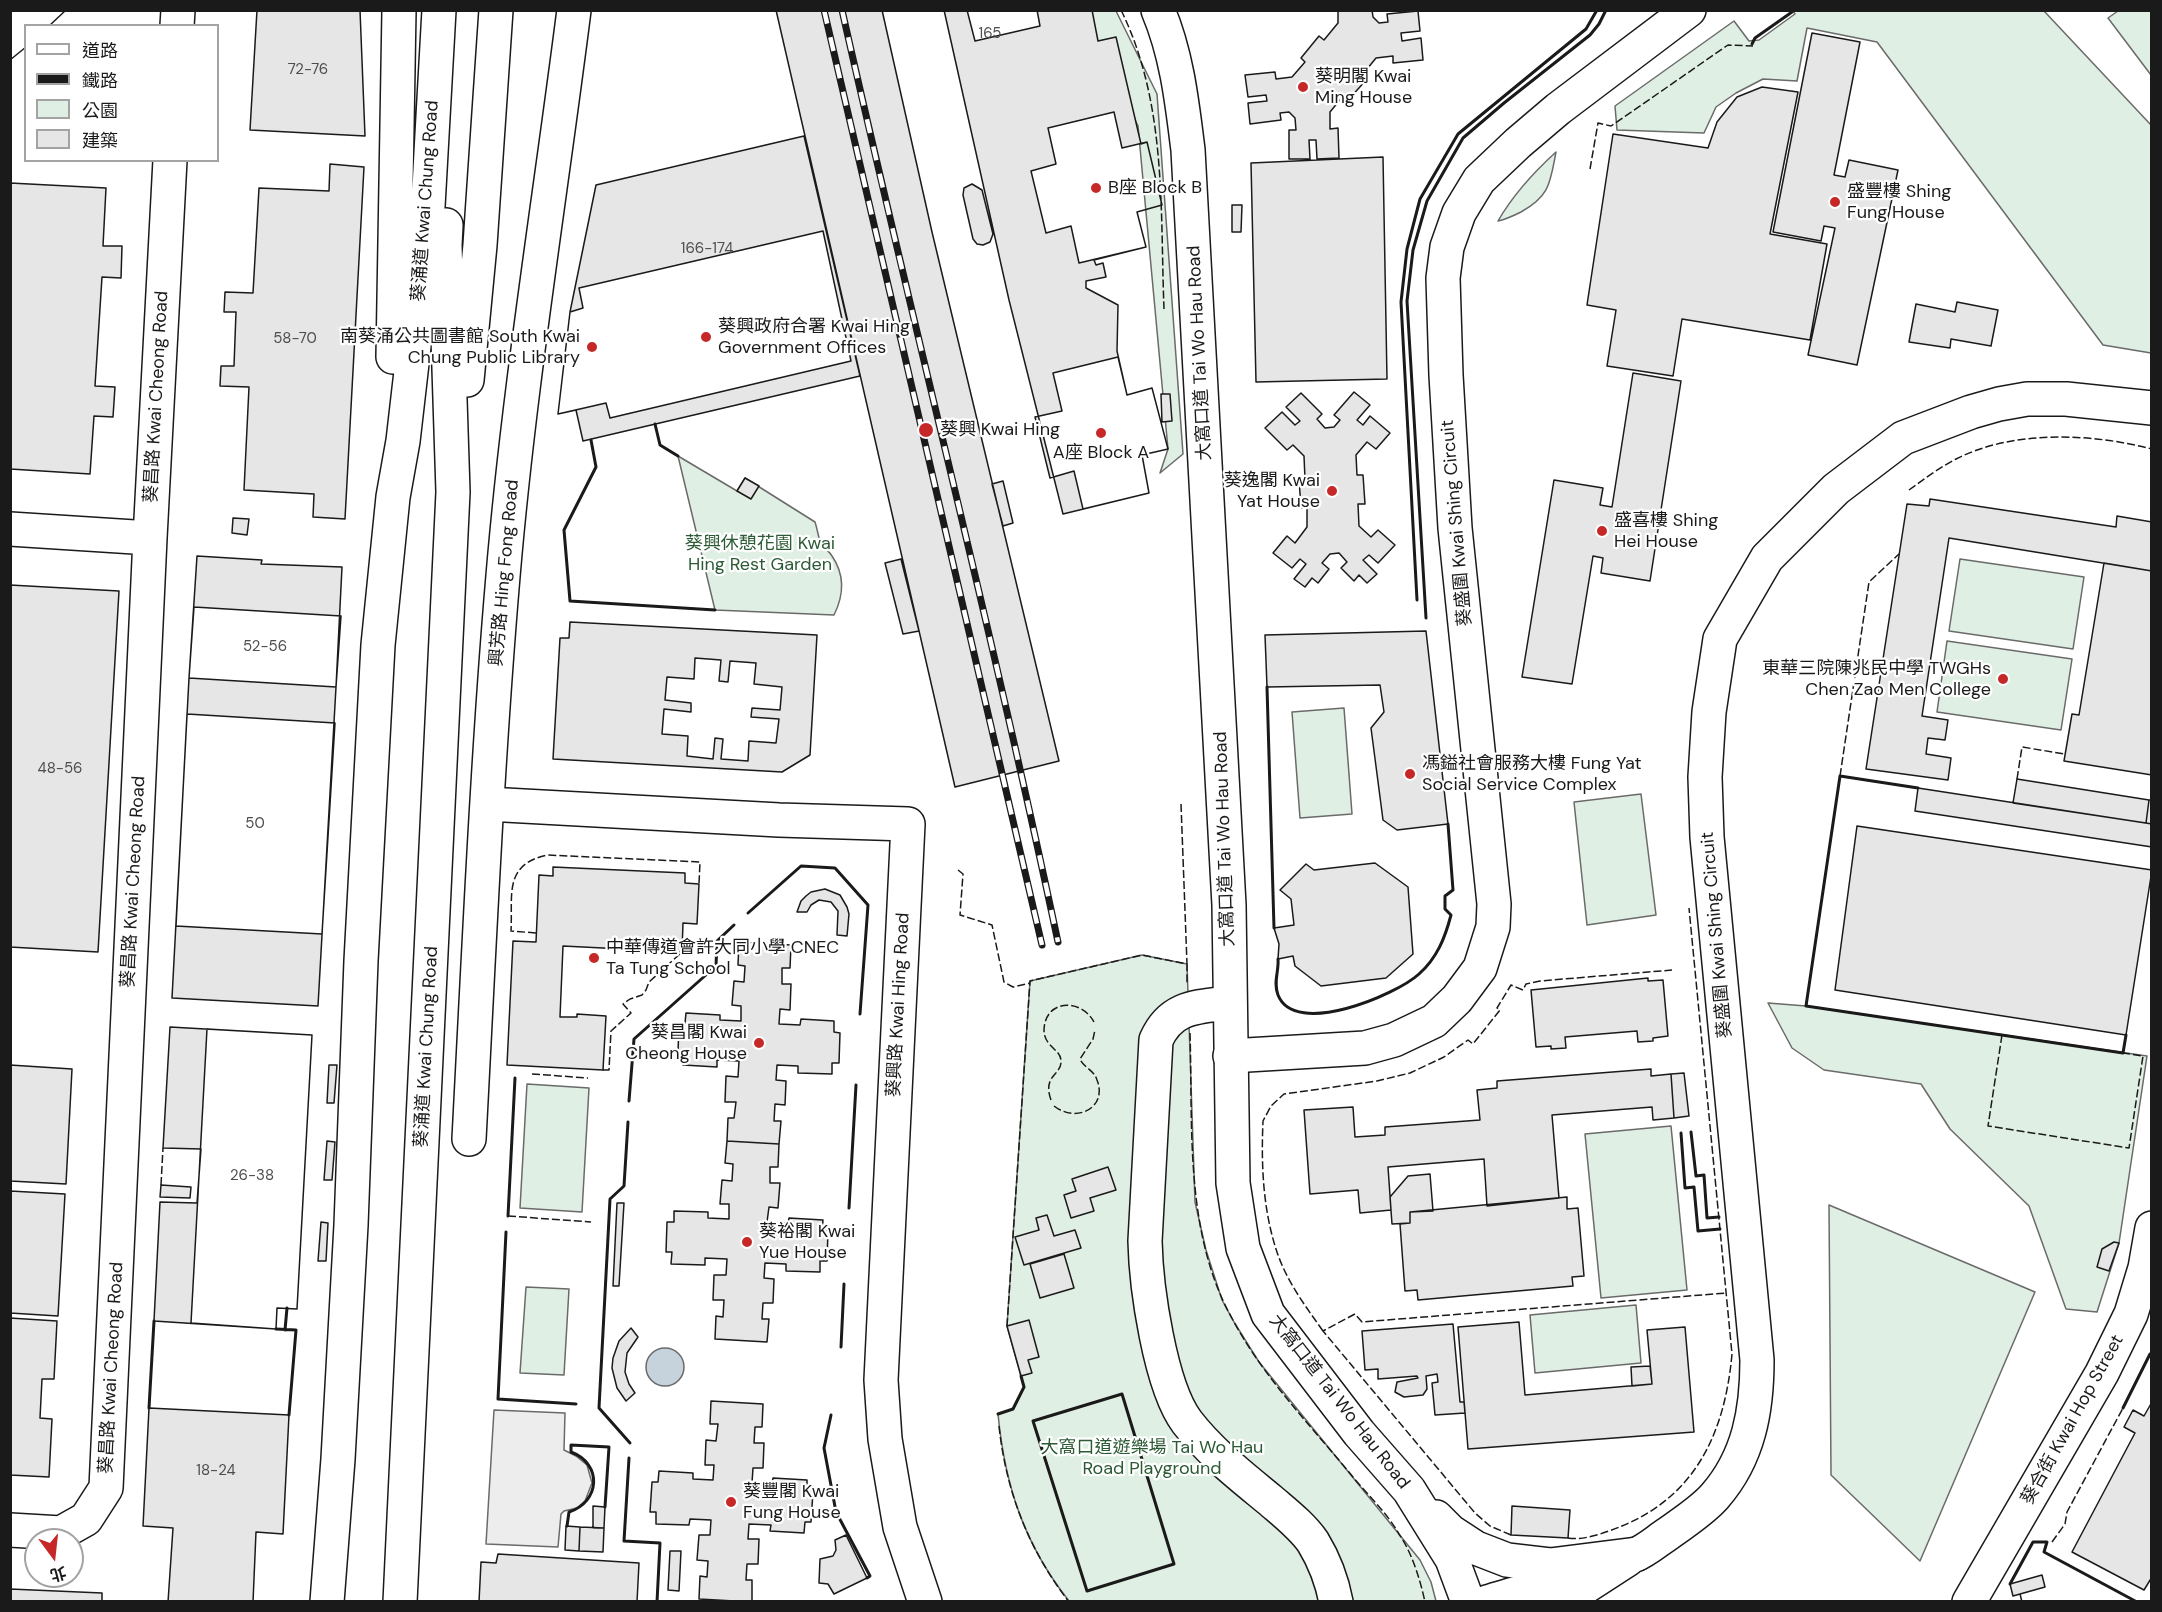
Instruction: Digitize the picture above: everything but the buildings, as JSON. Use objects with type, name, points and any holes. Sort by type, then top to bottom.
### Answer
[{"type":"street","name":"葵涌道 Kwai Chung Road","points":[[393,497],[392,430],[399,10]]},
{"type":"street","name":"葵涌道 Kwai Chung Road","points":[[327,1602],[338,1459],[351,1225],[361,961],[378,645],[393,497],[403,441],[426,242],[439,10]]},
{"type":"street","name":"葵涌道 Kwai Chung Road","points":[[400,1602],[453,492],[445,245],[461,10]]},
{"type":"street","name":"葵涌道 Kwai Chung Road","points":[[453,492],[480,245],[496,10]]},
{"type":"street","name":"興芳路 Hing Fong Road","points":[[469,1139],[487,804],[503,575],[519,423],[574,10]]},
{"type":"street","name":"大窩口道 Tai Wo Hau Road","points":[[1158,10],[1166,28],[1179,75],[1188,150],[1229,905],[1233,1183],[1243,1248],[1268,1314],[1359,1432],[1409,1490],[1452,1558],[1468,1602]]},
{"type":"street","name":"葵盛圍 Kwai Shing Circuit","points":[[1230,1056],[1336,1051],[1365,1048],[1394,1040],[1434,1021],[1456,999],[1480,968],[1493,927],[1494,904],[1455,528],[1444,321],[1443,278],[1447,247],[1459,213],[1479,180],[1558,109],[1689,10]]},
{"type":"street","name":"葵昌路 Kwai Cheong Road","points":[[10,1530],[61,1533],[86,1519],[106,1488],[150,537],[170,162]]},
{"type":"street","name":"葵盛圍 Kwai Shing Circuit","points":[[1487,1602],[1574,1576],[1636,1554],[1683,1523],[1715,1496],[1736,1465],[1750,1432],[1757,1393],[1757,1360],[1707,837],[1705,777],[1708,723],[1720,639],[1767,558],[1836,489],[1903,438],[1971,412],[2027,399],[2088,400],[2151,408]]},
{"type":"street","points":[[10,529],[150,537]]},
{"type":"street","name":"葵興路 Kwai Hing Road","points":[[487,804],[779,820],[908,824],[881,1380],[885,1440],[900,1527],[926,1602]]},
{"type":"street","points":[[1229,1003],[1188,1008],[1167,1020],[1156,1040],[1144,1241],[1146,1273],[1165,1375],[1185,1420],[1211,1451],[1293,1520],[1312,1541],[1325,1566],[1334,1589],[1336,1602]]},
{"type":"street","name":"葵合街 Kwai Hop Street","points":[[1969,1602],[2102,1374],[2131,1314],[2145,1268],[2151,1228]]},
{"type":"street","points":[[1409,1490],[1450,1531],[1476,1548],[1507,1560],[1550,1565],[1636,1554]]},
{"type":"street","points":[[1562,1602],[1636,1554]]},
{"type":"green space","points":[[1084,11],[1116,11],[1157,94],[1183,454],[1160,473],[1168,449],[1138,126]]},
{"type":"green space","points":[[1793,11],[2044,11],[2151,125],[2151,353],[2103,345],[1877,42],[1807,28],[1797,81],[1763,79],[1736,93],[1716,107],[1704,133],[1617,130],[1615,106],[1734,21],[1749,41],[1759,40],[1795,14]]},
{"type":"green space","points":[[2118,11],[2151,11],[2151,75],[2108,18]]},
{"type":"green space","points":[[1556,152],[1547,188],[1538,200],[1521,212],[1498,221],[1524,184]]},
{"type":"green space","name":"葵興休憩花園 Kwai Hing Rest Garden","points":[[678,456],[737,491],[745,478],[815,522],[820,541],[831,554],[841,578],[840,600],[834,615],[715,610]]},
{"type":"green space","points":[[1960,559],[2084,577],[2073,649],[1949,631]]},
{"type":"green space","points":[[1947,641],[2072,659],[2061,730],[1937,712]]},
{"type":"green space","points":[[1344,708],[1352,814],[1300,818],[1292,712]]},
{"type":"green space","points":[[1641,794],[1656,915],[1587,925],[1574,802]]},
{"type":"green space","name":"大窩口道遊樂場 Tai Wo Hau Road Playground","points":[[1142,955],[1187,964],[1195,1202],[1206,1250],[1222,1300],[1259,1362],[1420,1560],[1431,1582],[1436,1601],[1069,1601],[1053,1580],[1029,1536],[1012,1490],[998,1414],[1013,1409],[1024,1387],[1007,1326],[1030,981]]},
{"type":"green space","points":[[1768,1003],[1806,1006],[2147,1056],[2119,1243],[2097,1312],[2066,1309],[2029,1206],[1950,1129],[1921,1084],[1824,1070],[1792,1048]]},
{"type":"green space","points":[[527,1084],[589,1088],[582,1212],[520,1208]]},
{"type":"green space","points":[[1671,1126],[1687,1290],[1601,1298],[1585,1134]]},
{"type":"green space","points":[[1829,1205],[2035,1292],[1920,1561],[1831,1475]]},
{"type":"green space","points":[[526,1287],[569,1289],[564,1375],[520,1373]]},
{"type":"green space","points":[[1636,1305],[1641,1363],[1535,1373],[1530,1315]]},
{"type":"shaded area","points":[[665,1348],[678,1354],[684,1367],[678,1380],[665,1386],[652,1380],[646,1367],[652,1354]]},
{"type":"shaded area","points":[[494,1410],[565,1413],[564,1450],[587,1465],[592,1483],[585,1501],[577,1508],[561,1514],[558,1547],[486,1544]]},
{"type":"railway","points":[[824,10],[1042,945]]},
{"type":"railway","points":[[842,10],[1033,825],[1058,942]]},
{"type":"fence","points":[[1121,10],[1136,46],[1147,82],[1154,119],[1161,195],[1164,309]]},
{"type":"fence","points":[[1590,169],[1598,123],[1611,126],[1728,45],[1753,46]]},
{"type":"fence","points":[[1909,490],[1956,459],[2002,443],[2052,437],[2078,437],[2152,449]]},
{"type":"fence","points":[[1840,776],[1869,582],[1899,554]]},
{"type":"fence","points":[[2017,779],[2022,747],[2065,754]]},
{"type":"fence","points":[[1181,804],[1187,964]]},
{"type":"fence","points":[[536,933],[511,931],[513,883],[523,866],[547,855],[700,862],[699,884]]},
{"type":"fence","points":[[958,870],[963,874],[960,915],[992,925],[1004,982],[1013,987],[1030,983]]},
{"type":"fence","points":[[1568,1538],[1588,1537],[1622,1526],[1648,1513],[1670,1497],[1688,1478],[1714,1434],[1728,1382],[1732,1354],[1689,908]]},
{"type":"fence","points":[[603,1070],[609,1070],[611,1031],[631,1013],[623,1004],[642,995],[649,982],[682,952]]},
{"type":"fence","points":[[1007,1326],[1030,981],[1142,955],[1187,964],[1187,985]]},
{"type":"fence","points":[[1323,1331],[1287,1275],[1278,1255],[1269,1222],[1264,1189],[1262,1138],[1263,1121],[1271,1106],[1284,1094],[1377,1081],[1410,1073],[1444,1057],[1468,1040],[1473,1044],[1500,1010],[1497,1008],[1511,985],[1523,990],[1526,984],[1540,981],[1672,970]]},
{"type":"fence","points":[[1051,1100],[1050,1080],[1059,1069],[1061,1061],[1045,1036],[1046,1020],[1050,1012],[1064,1005],[1073,1006],[1088,1014],[1094,1022]]},
{"type":"fence","points":[[1054,1106],[1063,1111],[1081,1113],[1094,1105],[1098,1098],[1096,1077],[1080,1059],[1093,1039],[1095,1030]]},
{"type":"fence","points":[[1190,1033],[1194,1181],[1206,1254],[1218,1289],[1246,1343],[1274,1383],[1383,1511],[1404,1541],[1418,1575],[1425,1602]]},
{"type":"fence","points":[[2002,1035],[1988,1126],[2129,1148],[2143,1056],[2123,1053]]},
{"type":"fence","points":[[532,1074],[588,1078]]},
{"type":"fence","points":[[161,1185],[163,1148]]},
{"type":"fence","points":[[508,1216],[591,1222]]},
{"type":"fence","points":[[1511,1535],[1490,1526],[1475,1513],[1323,1331],[1355,1314],[1362,1322],[1726,1293]]},
{"type":"fence","points":[[2052,1542],[2065,1524],[2067,1512],[2123,1408]]},
{"type":"fence","points":[[999,1426],[1007,1474],[1022,1519],[1042,1562],[1069,1602]]},
{"type":"fence","points":[[2020,1594],[2022,1602]]},
{"type":"wall","points":[[1417,600],[1401,302],[1407,249],[1420,199],[1458,134],[1586,29],[1597,10]]},
{"type":"wall","points":[[1426,618],[1407,301],[1413,250],[1427,201],[1463,138],[1590,35],[1606,10]]},
{"type":"wall","points":[[1752,44],[1755,38],[1792,12]]},
{"type":"wall","points":[[655,424],[660,445],[678,456]]},
{"type":"wall","points":[[591,440],[596,467],[564,530],[570,601],[715,610]]},
{"type":"wall","points":[[1267,687],[1274,928]]},
{"type":"wall","points":[[1918,788],[1840,776],[1806,1006],[2123,1053],[2126,1035]]},
{"type":"wall","points":[[1278,959],[1276,986],[1278,995],[1288,1007],[1304,1013],[1324,1013],[1369,1001],[1407,983],[1419,974],[1440,947],[1451,915],[1445,909],[1445,896],[1453,890],[1448,824]]},
{"type":"wall","points":[[748,913],[801,866],[835,868],[868,905],[860,1014]]},
{"type":"wall","points":[[629,1101],[634,1039],[716,966],[717,941],[734,925]]},
{"type":"wall","points":[[508,1216],[515,1078]]},
{"type":"wall","points":[[849,1208],[856,1085]]},
{"type":"wall","points":[[628,1122],[624,1186],[610,1199],[599,1408],[630,1443]]},
{"type":"wall","points":[[1691,1132],[1696,1176],[1704,1175],[1707,1218],[1719,1217]]},
{"type":"wall","points":[[1681,1133],[1685,1188],[1694,1187],[1698,1231],[1720,1229]]},
{"type":"wall","points":[[506,1232],[498,1399],[576,1404]]},
{"type":"wall","points":[[841,1347],[844,1284]]},
{"type":"wall","points":[[285,1330],[287,1308]]},
{"type":"wall","points":[[149,1408],[154,1321]]},
{"type":"wall","points":[[276,1329],[296,1330],[289,1415]]},
{"type":"wall","points":[[2123,1408],[2150,1354],[2152,1357]]},
{"type":"wall","points":[[998,1414],[1013,1409],[1024,1387],[1021,1376]]},
{"type":"wall","points":[[1122,1394],[1174,1564],[1087,1591],[1033,1421],[1122,1394]]},
{"type":"wall","points":[[831,1415],[824,1448],[836,1512],[870,1576],[867,1578]]},
{"type":"wall","points":[[567,1526],[569,1512],[587,1500],[594,1483],[589,1465],[571,1452],[571,1445],[609,1447],[605,1507]]},
{"type":"wall","points":[[629,1458],[624,1541],[660,1543],[657,1602]]},
{"type":"wall","points":[[2010,1584],[2033,1542],[2047,1542],[2044,1552],[2137,1602]]},
{"type":"place","name":"葵明閣 Kwai Ming House","points":[[1303,87]]},
{"type":"place","name":"B座 Block B","points":[[1096,188]]},
{"type":"place","name":"盛豐樓 Shing Fung House","points":[[1835,202]]},
{"type":"place","name":"葵興政府合署 Kwai Hing Government Offices","points":[[706,337]]},
{"type":"place","name":"南葵涌公共圖書館 South Kwai Chung Public Library","points":[[592,347]]},
{"type":"place","name":"葵興 Kwai Hing","points":[[926,430]]},
{"type":"place","name":"A座 Block A","points":[[1101,433]]},
{"type":"place","name":"葵逸閣 Kwai Yat House","points":[[1332,491]]},
{"type":"place","name":"盛喜樓 Shing Hei House","points":[[1602,531]]},
{"type":"place","name":"東華三院陳兆民中學 TWGHs Chen Zao Men College","points":[[2003,679]]},
{"type":"place","name":"馮鎰社會服務大樓 Fung Yat Social Service Complex","points":[[1410,774]]},
{"type":"place","name":"中華傳道會許大同小學 CNEC Ta Tung School","points":[[594,958]]},
{"type":"place","name":"葵昌閣 Kwai Cheong House","points":[[759,1043]]},
{"type":"place","name":"葵裕閣 Kwai Yue House","points":[[747,1242]]},
{"type":"place","name":"葵豐閣 Kwai Fung House","points":[[731,1502]]}]
